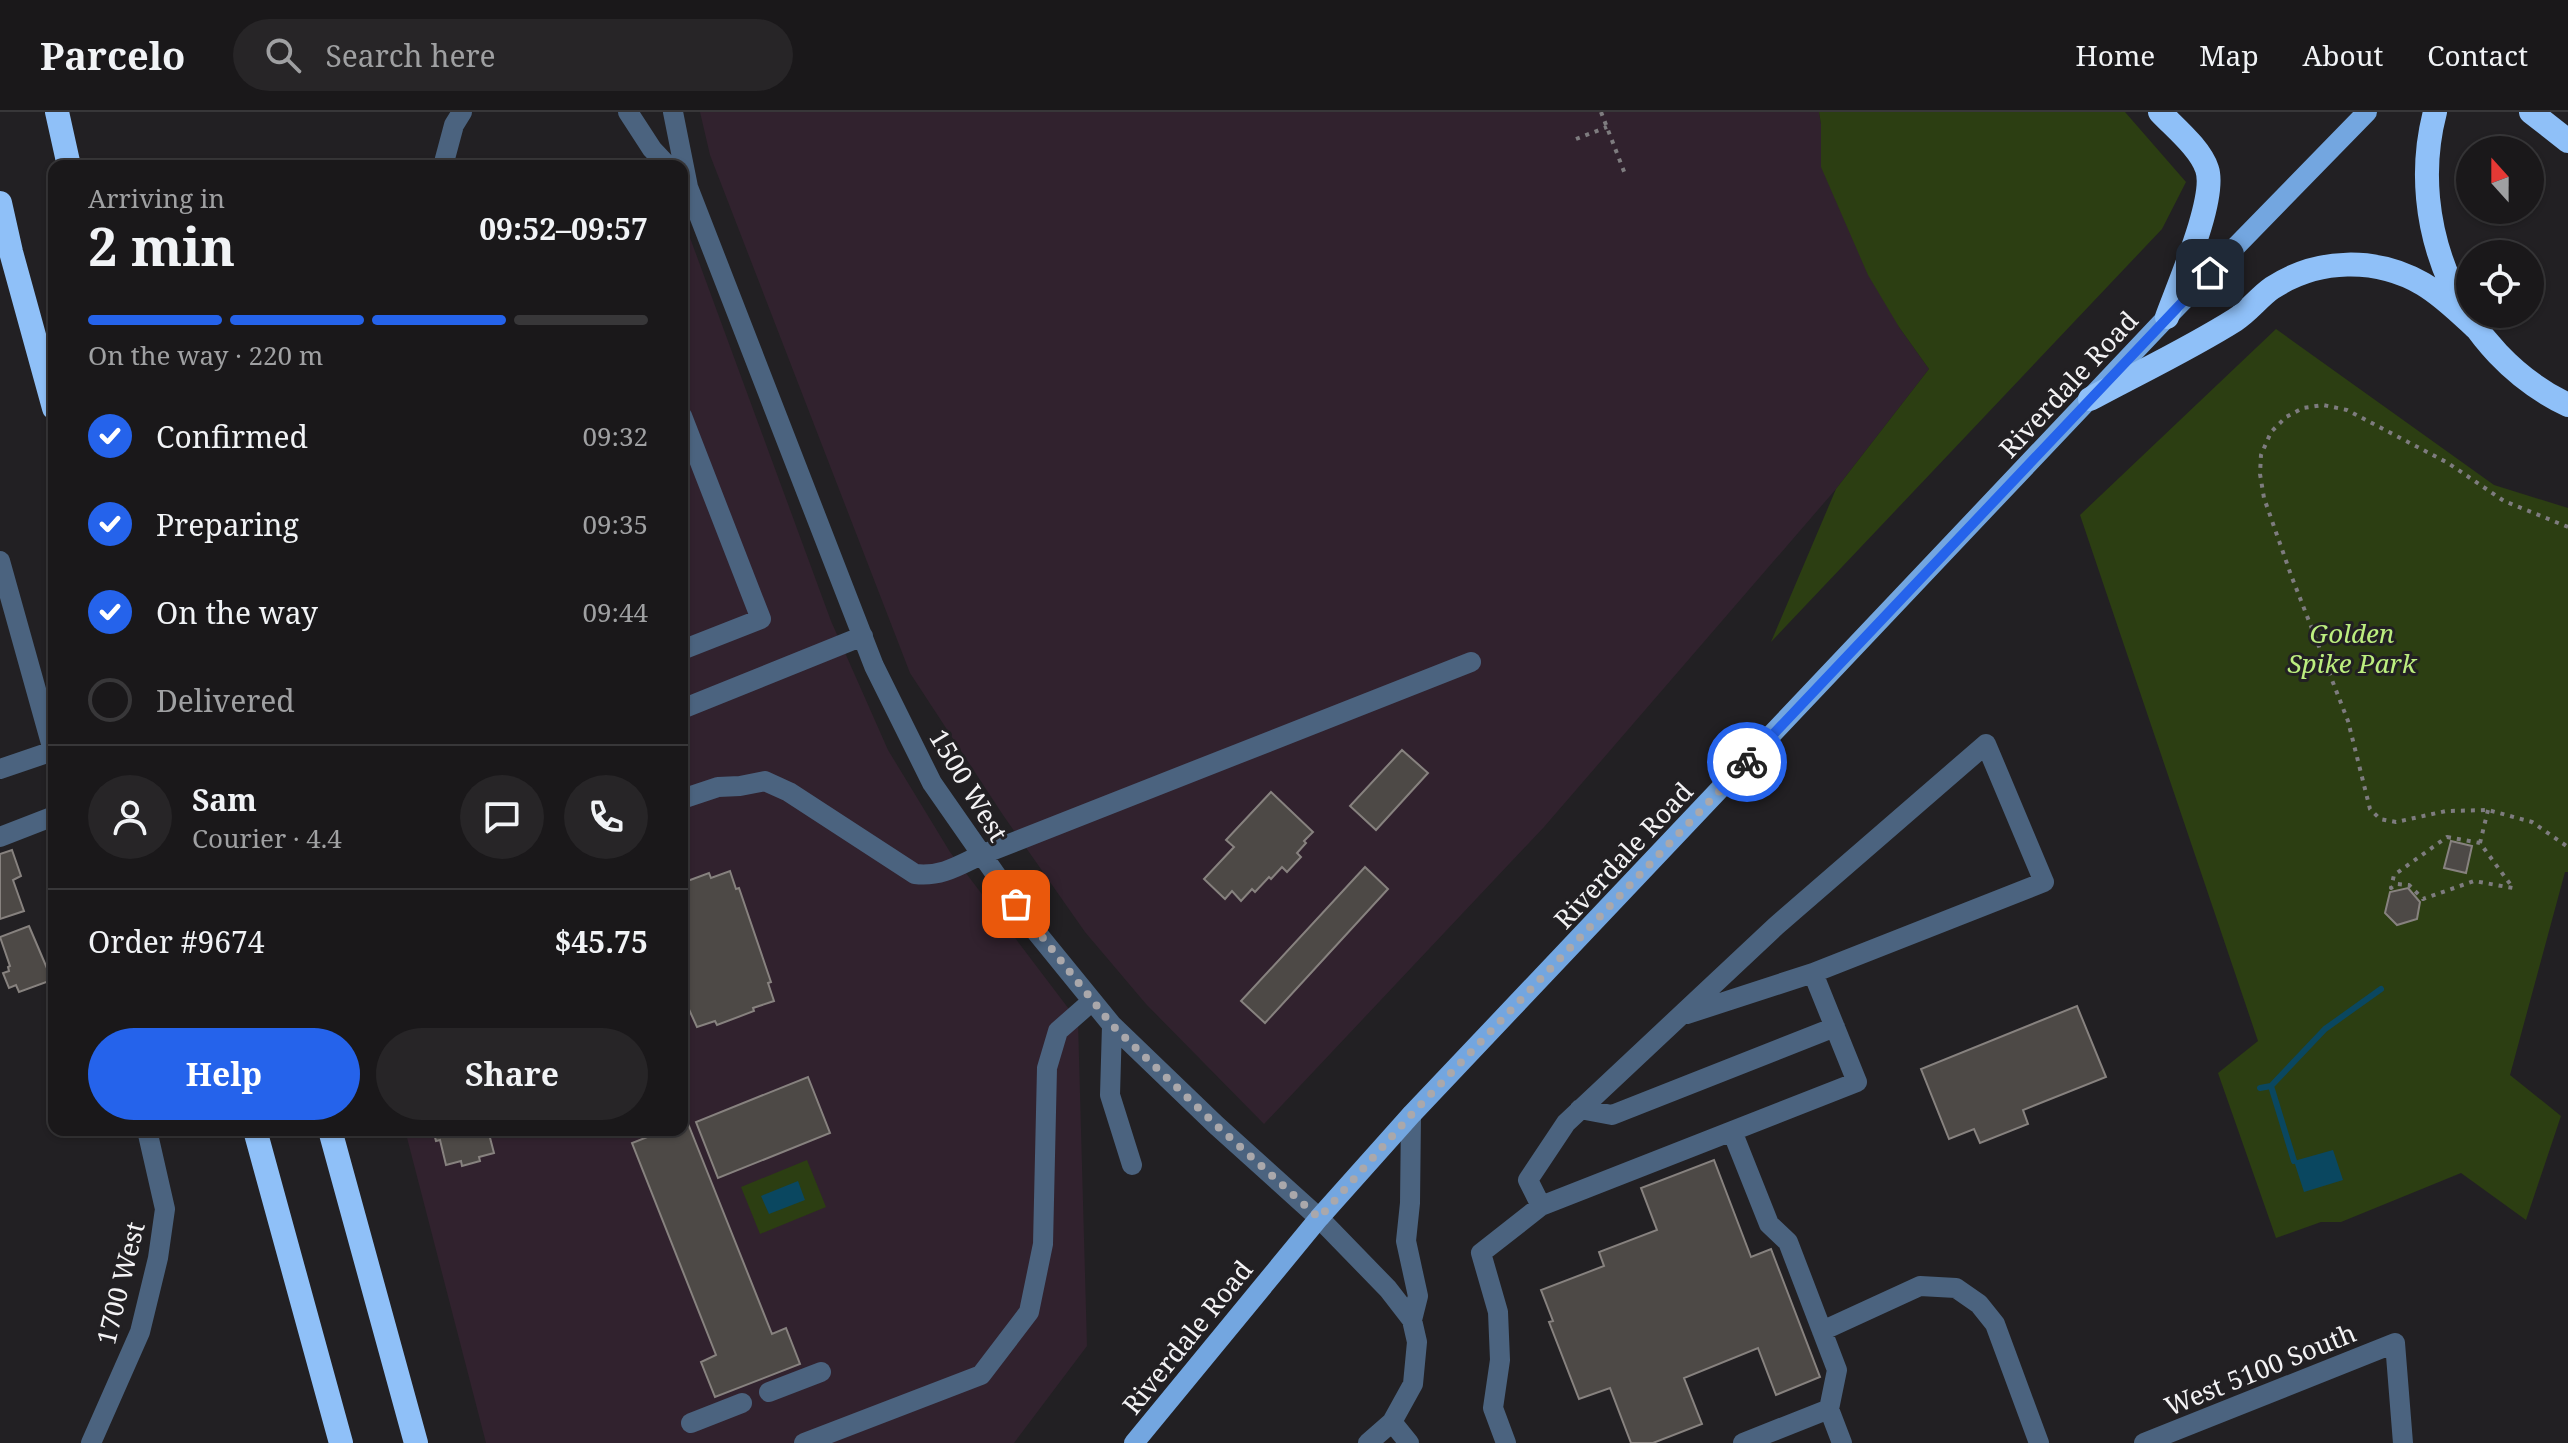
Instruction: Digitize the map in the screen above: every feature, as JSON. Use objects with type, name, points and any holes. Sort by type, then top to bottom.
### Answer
[{"type":"highway","points":[[57,112],[68,160]]},
{"type":"highway","points":[[2160,112],[2200,156],[2209,178],[2205,208],[2167,317]]},
{"type":"highway","points":[[2435,112],[2428,164],[2430,216],[2443,266],[2456,296]]},
{"type":"highway","points":[[2531,112],[2568,141]]},
{"type":"highway","points":[[0,203],[48,386]]},
{"type":"highway","points":[[2090,399],[2238,318],[2262,296],[2284,282],[2329,266],[2356,264],[2397,272],[2436,293],[2456,310]]},
{"type":"highway","points":[[2476,328],[2516,371],[2568,405]]},
{"type":"highway","points":[[257,1136],[341,1443]]},
{"type":"highway","points":[[332,1136],[416,1443]]},
{"type":"main road","name":"Riverdale Road","points":[[1134,1443],[1319,1218],[1411,1115],[2167,317],[2367,112]]},
{"type":"street","points":[[445,160],[454,125],[462,112]]},
{"type":"street","points":[[628,112],[662,160]]},
{"type":"street","name":"1500 West","points":[[673,112],[681,160]]},
{"type":"street","name":"1500 West","points":[[688,191],[874,666],[932,783],[1033,928],[1091,1002],[1216,1125],[1319,1218],[1388,1289],[1412,1320]]},
{"type":"street","points":[[688,648],[761,619],[691,465]]},
{"type":"street","points":[[0,561],[48,731]]},
{"type":"street","points":[[688,707],[863,636]]},
{"type":"street","points":[[688,797],[718,787],[765,781],[789,792],[915,874],[931,876],[946,873],[981,855],[1471,662]]},
{"type":"street","points":[[1541,1206],[1528,1180],[1566,1123],[1679,1016],[1776,926],[1986,744],[2044,882],[1813,973],[1679,1016]]},
{"type":"street","points":[[0,769],[48,754]]},
{"type":"street","points":[[0,837],[48,818]]},
{"type":"street","points":[[1506,1443],[1493,1408],[1500,1360],[1498,1312],[1481,1253],[1541,1206],[1857,1082],[1813,973]]},
{"type":"street","points":[[804,1443],[846,1436],[981,1375],[1029,1312],[1043,1244],[1047,1068],[1058,1031],[1091,1002]]},
{"type":"street","points":[[1112,1025],[1110,1095],[1132,1165]]},
{"type":"street","points":[[1580,1109],[1612,1115],[1835,1027]]},
{"type":"street","points":[[1368,1443],[1392,1422],[1413,1384],[1417,1342],[1412,1320],[1418,1296],[1406,1241],[1410,1203],[1411,1115]]},
{"type":"street","points":[[1732,1131],[1769,1224],[1788,1242],[1837,1370],[1829,1409],[1842,1443]]},
{"type":"street","name":"1700 West","points":[[91,1443],[140,1332],[158,1258],[165,1209],[148,1136]]},
{"type":"street","points":[[1822,1331],[1920,1286],[1956,1288],[1979,1304],[1995,1324],[2039,1443]]},
{"type":"street","name":"West 5100 South","points":[[2144,1443],[2395,1343],[2403,1443]]},
{"type":"street","points":[[769,1392],[821,1372]]},
{"type":"street","points":[[691,1423],[742,1403]]},
{"type":"street","points":[[1743,1443],[1829,1409]]},
{"type":"street","points":[[1392,1422],[1409,1443]]},
{"type":"path","points":[[1601,112],[1625,174]]},
{"type":"path","points":[[1576,139],[1607,127]]},
{"type":"path","points":[[2568,527],[2504,501],[2448,463],[2347,410],[2323,405],[2303,408],[2286,417],[2271,432],[2261,455],[2264,498],[2348,721],[2370,809],[2380,819],[2396,822],[2446,811],[2488,810],[2532,822],[2568,847]]},
{"type":"path","points":[[2480,843],[2447,837],[2394,875],[2391,888],[2397,884],[2409,885],[2423,899],[2474,881],[2513,888],[2480,843],[2488,810]]},
{"type":"shaded area","points":[[700,112],[1819,112],[1899,327],[1929,369],[1836,489],[1544,827],[1264,1124],[1146,1004],[1085,932],[1003,815],[910,673],[710,155]]},
{"type":"shaded area","points":[[688,232],[831,621],[888,750],[950,852],[1078,1021],[1087,1346],[1014,1443],[486,1443],[407,1136],[688,1136]]},
{"type":"green space","points":[[1819,112],[2125,112],[2186,182],[2162,229],[1771,642],[1836,489],[1929,369],[1868,275],[1821,167]]},
{"type":"green space","name":"Golden Spike Park","points":[[2276,329],[2494,485],[2568,508],[2568,872],[2565,872],[2510,1075],[2561,1116],[2526,1220],[2461,1173],[2341,1222],[2321,1222],[2276,1238],[2218,1073],[2258,1041],[2080,515]]},
{"type":"green space","points":[[807,1160],[826,1207],[760,1234],[741,1187]]},
{"type":"water","points":[[2333,1150],[2343,1180],[2304,1192],[2294,1161]]},
{"type":"water","points":[[798,1181],[805,1200],[769,1214],[761,1196]]},
{"type":"building","points":[[1402,750],[1428,773],[1376,830],[1350,806]]},
{"type":"building","points":[[1271,792],[1313,832],[1297,853],[1301,857],[1287,872],[1282,867],[1241,901],[1232,891],[1225,899],[1204,879],[1234,847],[1226,840]]},
{"type":"building","points":[[2451,841],[2472,846],[2466,873],[2444,868]]},
{"type":"building","points":[[12,850],[21,876],[13,880],[24,911],[0,919],[0,854]]},
{"type":"building","points":[[1365,867],[1388,889],[1265,1023],[1241,1001]]},
{"type":"building","points":[[730,871],[736,889],[739,888],[771,982],[768,983],[774,1001],[717,1025],[715,1021],[697,1027],[688,1007],[688,881],[709,873],[711,878]]},
{"type":"building","points":[[2408,888],[2420,902],[2417,919],[2397,925],[2385,913],[2390,892]]},
{"type":"building","points":[[29,926],[48,971],[48,981],[19,992],[16,985],[9,988],[3,973],[9,971],[10,966],[0,937]]},
{"type":"building","points":[[2077,1006],[2106,1077],[2023,1110],[2028,1124],[1980,1143],[1974,1129],[1949,1139],[1921,1069]]},
{"type":"building","points":[[808,1077],[830,1133],[718,1178],[696,1122]]},
{"type":"building","points":[[688,1124],[772,1334],[786,1328],[800,1364],[715,1397],[701,1362],[716,1355],[632,1143],[650,1136],[688,1136]]},
{"type":"building","points":[[435,1136],[490,1136],[494,1153],[462,1166],[461,1161],[446,1165],[440,1140],[436,1141]]},
{"type":"building","points":[[1714,1160],[1751,1257],[1771,1249],[1820,1377],[1776,1395],[1758,1348],[1684,1378],[1702,1424],[1653,1443],[1631,1443],[1610,1388],[1579,1399],[1549,1322],[1553,1321],[1541,1290],[1604,1266],[1599,1252],[1657,1230],[1641,1188]]},
{"type":"waterway","points":[[2260,1088],[2271,1086],[2325,1029],[2381,989]]},
{"type":"waterway","points":[[2271,1086],[2294,1161]]},
{"type":"way so far","points":[[1016,904],[1112,1025],[1319,1218],[1411,1115],[1747,762]]},
{"type":"route","points":[[1747,762],[2210,273]]}]
